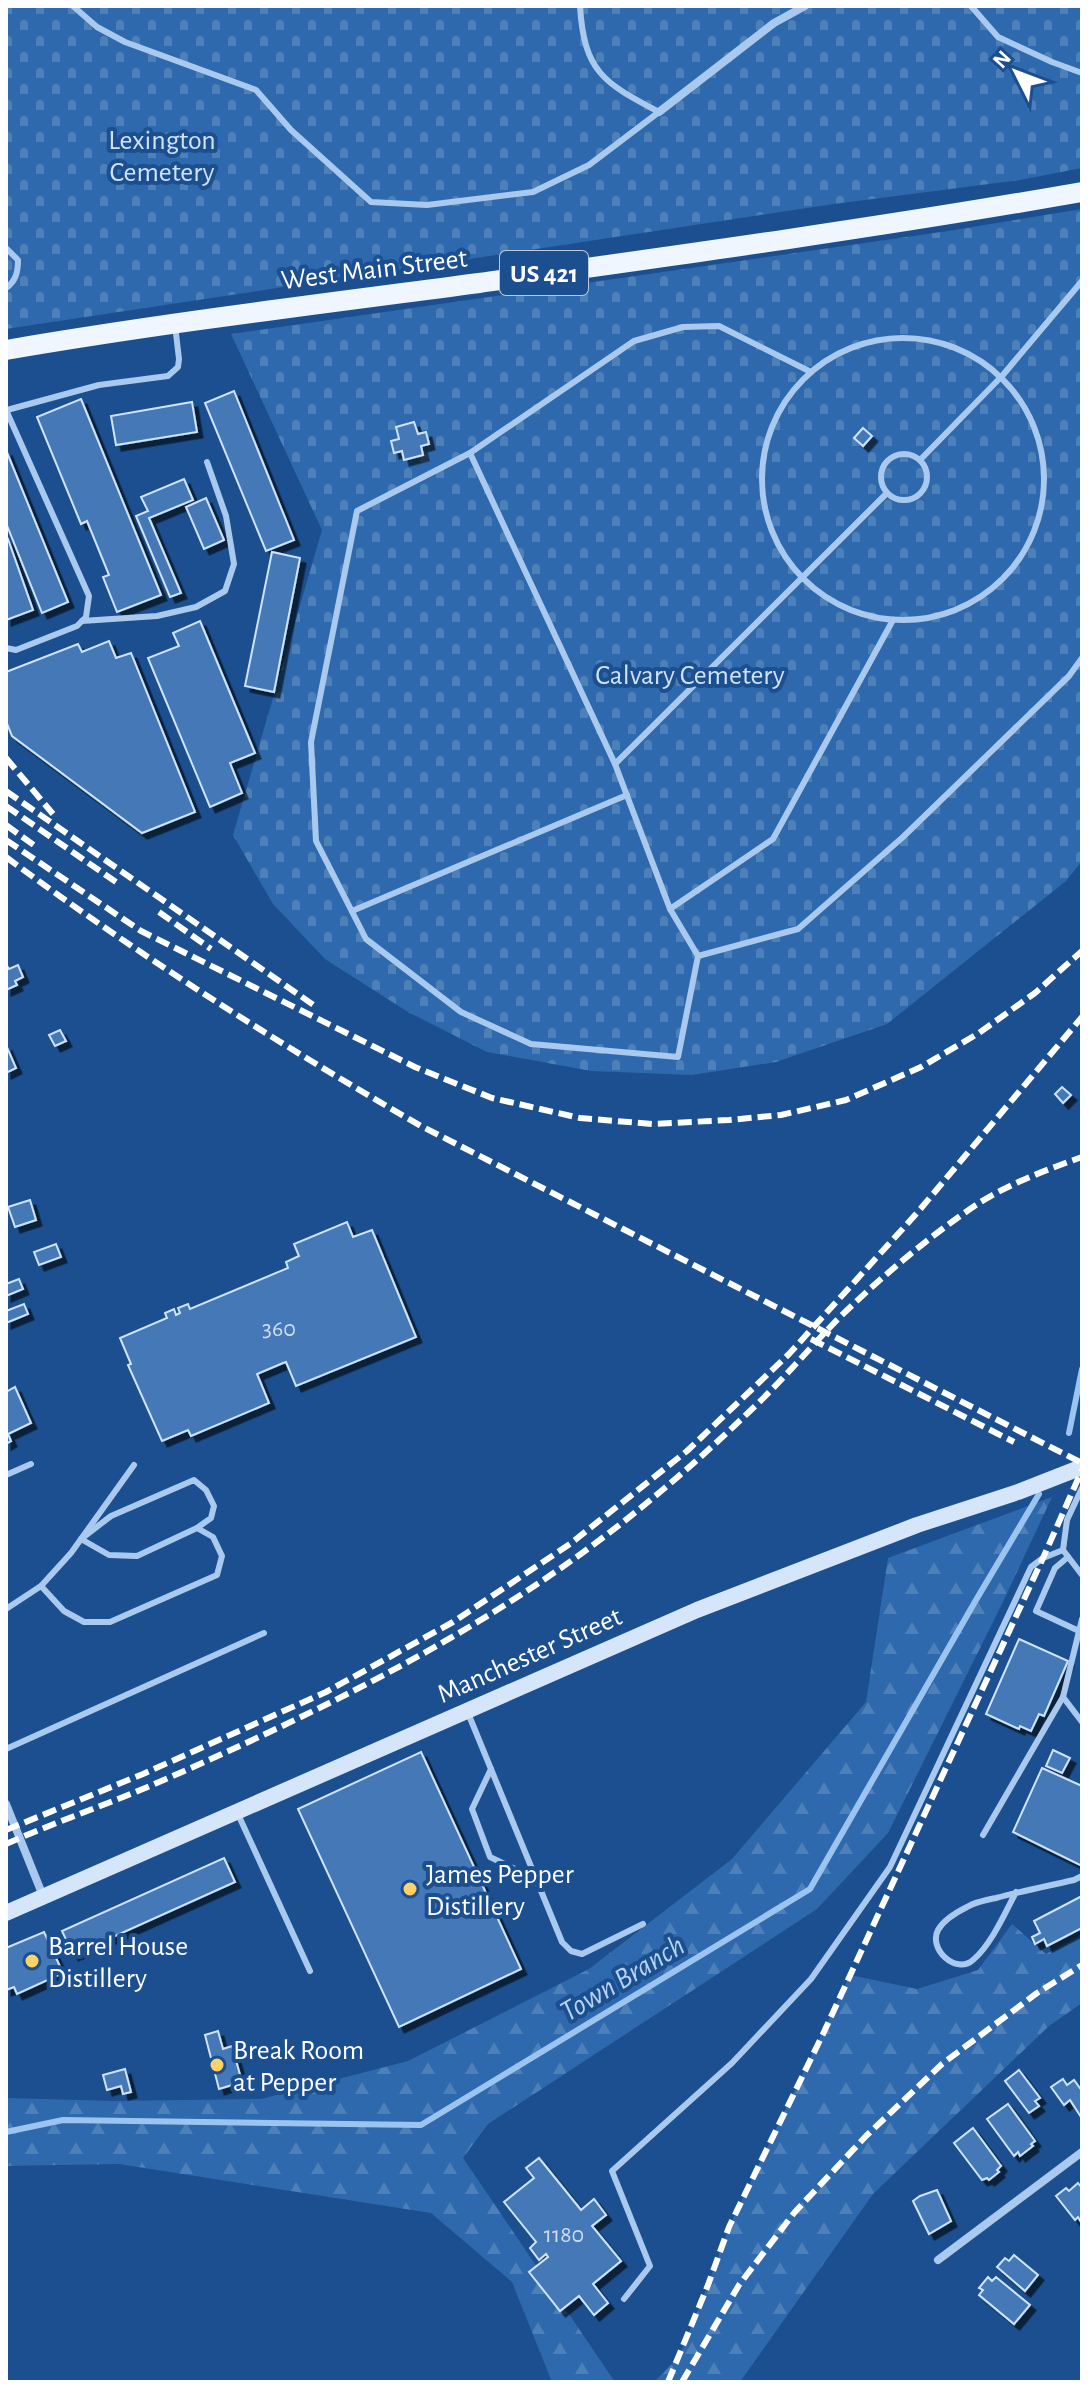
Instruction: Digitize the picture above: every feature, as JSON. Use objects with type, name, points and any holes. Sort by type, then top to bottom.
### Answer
[{"type":"main road","name":"West Main Street","points":[[6,350],[175,323],[935,218],[1082,192]]},
{"type":"main road","name":"Manchester Street","points":[[6,1913],[697,1610],[917,1525],[1082,1467]]},
{"type":"street","points":[[659,112],[774,23],[805,6]]},
{"type":"street","points":[[6,1804],[44,1897]]},
{"type":"street","points":[[938,2260],[1082,2152]]},
{"type":"lane","points":[[73,6],[97,27],[125,42],[256,90],[291,130],[371,202],[427,205],[533,192],[589,165],[659,112],[616,89],[597,71],[585,43],[580,6]]},
{"type":"lane","points":[[971,6],[998,37],[1082,73]]},
{"type":"lane","points":[[6,248],[18,260],[18,273],[6,288]]},
{"type":"lane","points":[[920,460],[1002,376],[1082,281]]},
{"type":"lane","points":[[6,648],[16,650],[77,626],[86,617],[89,596],[6,410],[99,385],[168,376],[178,367],[175,323]]},
{"type":"lane","points":[[470,453],[615,764],[670,909],[698,956],[678,1057],[531,1044],[461,1012],[366,939],[316,841],[311,742],[357,511],[470,453],[634,341],[683,327],[719,326],[811,372]]},
{"type":"lane","points":[[886,338],[928,339],[968,352],[1002,376],[1028,410],[1042,451],[1044,494],[1033,536],[1009,572],[976,600],[936,616],[893,620],[859,613],[839,604],[802,579],[776,541],[763,496],[764,450],[781,407],[811,372],[846,349],[886,338]]},
{"type":"lane","points":[[906,453],[920,460],[927,473],[921,493],[901,500],[887,493],[881,479],[885,464],[898,454],[906,453]]},
{"type":"lane","points":[[82,621],[157,616],[196,607],[225,591],[234,564],[226,516],[207,462]]},
{"type":"lane","points":[[615,764],[887,493]]},
{"type":"lane","points":[[670,909],[773,839],[893,620]]},
{"type":"lane","points":[[698,956],[798,929],[914,826],[1069,676],[1082,658]]},
{"type":"lane","points":[[352,911],[627,795]]},
{"type":"lane","points":[[6,1475],[31,1464]]},
{"type":"lane","points":[[6,1609],[41,1586],[81,1539],[134,1465]]},
{"type":"lane","points":[[194,1480],[206,1490],[214,1506],[211,1518],[197,1528],[137,1556],[109,1555],[81,1539],[111,1516],[194,1480]]},
{"type":"lane","points":[[1082,1488],[1067,1520],[1063,1550],[1082,1575]]},
{"type":"lane","points":[[41,1586],[64,1611],[84,1622],[110,1622],[217,1575],[222,1556],[213,1537],[197,1528]]},
{"type":"lane","points":[[624,2299],[650,2266],[612,2171],[732,2063],[811,1979],[890,1867],[1031,1567],[1063,1550]]},
{"type":"lane","points":[[1068,1557],[1055,1568],[1036,1611],[1079,1631]]},
{"type":"lane","points":[[983,1835],[1063,1697],[1082,1619]]},
{"type":"lane","points":[[6,1749],[264,1633]]},
{"type":"lane","points":[[1063,1697],[1082,1722]]},
{"type":"lane","points":[[467,1710],[562,1942],[571,1951],[582,1954],[643,1924]]},
{"type":"lane","points":[[491,1769],[472,1809],[490,1857],[536,1879]]},
{"type":"lane","points":[[237,1812],[310,1971]]},
{"type":"lane","points":[[1016,1892],[997,1928],[975,1959],[967,1964],[946,1960],[936,1944],[936,1933],[944,1923],[969,1905],[1016,1892],[1074,1880],[1082,1876]]},
{"type":"green space","name":"Lexington Cemetery","points":[[6,6],[1082,6],[1082,168],[1020,180],[834,204],[6,329]]},
{"type":"green space","name":"Calvary Cemetery","points":[[1082,209],[1082,861],[1066,881],[887,1024],[776,1062],[692,1075],[591,1071],[487,1052],[408,1012],[325,959],[273,904],[233,835],[322,530],[231,334]]},
{"type":"green space","points":[[1052,1497],[888,1833],[817,1909],[488,2124],[463,2158],[615,2382],[552,2382],[512,2282],[431,2213],[119,2164],[6,2166],[6,2098],[113,2101],[261,2099],[408,2061],[589,1969],[732,1859],[866,1702],[888,1558]]},
{"type":"green space","points":[[1012,1924],[1046,1954],[1082,1934],[1082,2003],[1049,2026],[873,2194],[740,2382],[654,2382],[679,2357],[729,2227],[850,1975],[917,1989],[978,1970]]},
{"type":"building","points":[[234,391],[294,540],[266,551],[205,403]]},
{"type":"building","points":[[81,399],[161,595],[117,612],[103,577],[109,575],[87,521],[81,524],[37,417]]},
{"type":"building","points":[[192,402],[197,432],[116,445],[111,416]]},
{"type":"building","points":[[414,422],[418,434],[426,432],[429,444],[421,446],[423,455],[404,460],[402,451],[394,453],[391,441],[399,439],[396,427]]},
{"type":"building","points":[[863,428],[872,436],[863,446],[854,438]]},
{"type":"building","points":[[6,450],[68,602],[42,613],[6,523]]},
{"type":"building","points":[[184,479],[193,500],[149,518],[181,593],[170,597],[136,516],[148,511],[141,497]]},
{"type":"building","points":[[206,498],[224,540],[204,549],[186,507]]},
{"type":"building","points":[[6,540],[33,610],[6,620]]},
{"type":"building","points":[[272,552],[300,558],[274,692],[245,686]]},
{"type":"building","points":[[200,621],[255,753],[230,763],[242,793],[210,807],[148,658],[179,646],[173,633]]},
{"type":"building","points":[[109,641],[116,658],[131,653],[195,812],[142,833],[12,736],[6,721],[6,672],[78,644],[82,652]]},
{"type":"building","points":[[6,964],[9,969],[18,965],[23,977],[15,981],[17,985],[6,990]]},
{"type":"building","points":[[60,1030],[66,1041],[55,1046],[49,1035]]},
{"type":"building","points":[[6,1045],[16,1068],[6,1073]]},
{"type":"building","points":[[1062,1087],[1071,1095],[1063,1103],[1055,1094]]},
{"type":"building","points":[[30,1200],[36,1220],[15,1227],[8,1207]]},
{"type":"building","points":[[347,1222],[353,1237],[372,1230],[416,1337],[296,1386],[286,1362],[283,1363],[257,1374],[269,1403],[191,1436],[188,1430],[162,1441],[128,1365],[131,1364],[120,1338],[167,1318],[165,1313],[174,1309],[176,1315],[180,1313],[178,1308],[188,1304],[190,1309],[288,1268],[286,1262],[299,1256],[294,1244]]},
{"type":"building","points":[[56,1244],[61,1257],[39,1265],[34,1252]]},
{"type":"building","points":[[19,1279],[23,1289],[6,1296],[6,1284]]},
{"type":"building","points":[[24,1304],[28,1314],[6,1323],[6,1311]]},
{"type":"building","points":[[15,1387],[31,1423],[8,1434],[11,1441],[6,1444],[6,1392]]},
{"type":"building","points":[[1019,1639],[1068,1661],[1044,1716],[1039,1714],[1031,1731],[986,1714]]},
{"type":"building","points":[[1053,1750],[1070,1758],[1062,1773],[1046,1766]]},
{"type":"building","name":"James Pepper Distillery","points":[[421,1752],[521,1969],[399,2027],[298,1809]]},
{"type":"building","points":[[1042,1768],[1082,1786],[1082,1866],[1013,1832]]},
{"type":"building","points":[[224,1858],[235,1882],[73,1955],[62,1931]]},
{"type":"building","points":[[1082,1896],[1082,1928],[1047,1946],[1044,1939],[1035,1944],[1032,1937],[1040,1933],[1034,1921]]},
{"type":"building","name":"Barrel House Distillery","points":[[44,1932],[63,1973],[17,1994],[14,1987],[6,1990],[6,1948]]},
{"type":"building","points":[[218,2031],[223,2049],[232,2046],[242,2082],[219,2089],[205,2035]]},
{"type":"building","points":[[125,2069],[131,2092],[123,2094],[121,2086],[107,2090],[103,2075]]},
{"type":"building","points":[[1019,2070],[1040,2098],[1035,2101],[1039,2106],[1029,2113],[1005,2081]]},
{"type":"building","points":[[1063,2079],[1067,2085],[1074,2080],[1082,2091],[1081,2117],[1070,2100],[1064,2105],[1051,2087]]},
{"type":"building","points":[[1008,2104],[1035,2141],[1020,2156],[1018,2152],[1014,2156],[987,2119]]},
{"type":"building","points":[[973,2128],[1001,2166],[989,2180],[982,2180],[954,2143]]},
{"type":"building","points":[[539,2158],[581,2210],[594,2199],[606,2215],[592,2226],[621,2261],[593,2284],[608,2303],[594,2315],[579,2296],[560,2311],[529,2272],[548,2257],[546,2254],[539,2260],[530,2248],[536,2242],[504,2202],[534,2178],[526,2168]]},
{"type":"building","points":[[1078,2183],[1082,2188],[1081,2222],[1078,2217],[1075,2220],[1056,2196]]},
{"type":"building","points":[[937,2190],[951,2221],[929,2234],[913,2201]]},
{"type":"building","points":[[1014,2255],[1038,2275],[1025,2291],[997,2267],[1005,2258],[1009,2261]]},
{"type":"building","points":[[988,2277],[992,2281],[996,2277],[1030,2305],[1014,2324],[979,2295],[983,2290],[979,2288]]},
{"type":"waterway","name":"Town Branch","points":[[1069,1433],[1082,1369]]},
{"type":"waterway","name":"Town Branch","points":[[6,2132],[63,2120],[421,2125],[810,1889],[1039,1494]]},
{"type":"railway","points":[[6,758],[53,814]]},
{"type":"railway","points":[[6,791],[315,1006]]},
{"type":"railway","points":[[6,806],[116,882]]},
{"type":"railway","points":[[6,825],[35,846]]},
{"type":"railway","points":[[6,840],[141,931],[415,1067],[492,1098],[580,1118],[652,1124],[729,1120],[781,1115],[846,1100],[921,1067],[979,1033],[1035,993],[1082,951]]},
{"type":"railway","points":[[6,857],[210,998],[421,1126],[1082,1463]]},
{"type":"railway","points":[[159,912],[211,949]]},
{"type":"railway","points":[[6,1830],[143,1774],[326,1692],[453,1622],[570,1544],[687,1451],[789,1354],[917,1213],[1082,1017]]},
{"type":"railway","points":[[6,1844],[150,1786],[316,1710],[423,1653],[528,1590],[601,1539],[689,1467],[763,1399],[856,1302],[924,1243],[1001,1190],[1082,1157]]},
{"type":"railway","points":[[811,1339],[1014,1442]]},
{"type":"railway","points":[[668,2382],[729,2227],[823,2034],[1082,1470]]},
{"type":"railway","points":[[682,2382],[739,2285],[794,2213],[866,2136],[942,2064],[1037,1993],[1082,1965]]},
{"type":"place","name":"James Pepper Distillery","points":[[410,1889]]},
{"type":"place","name":"Barrel House Distillery","points":[[32,1961]]},
{"type":"place","name":"Break Room at Pepper","points":[[217,2065]]}]
